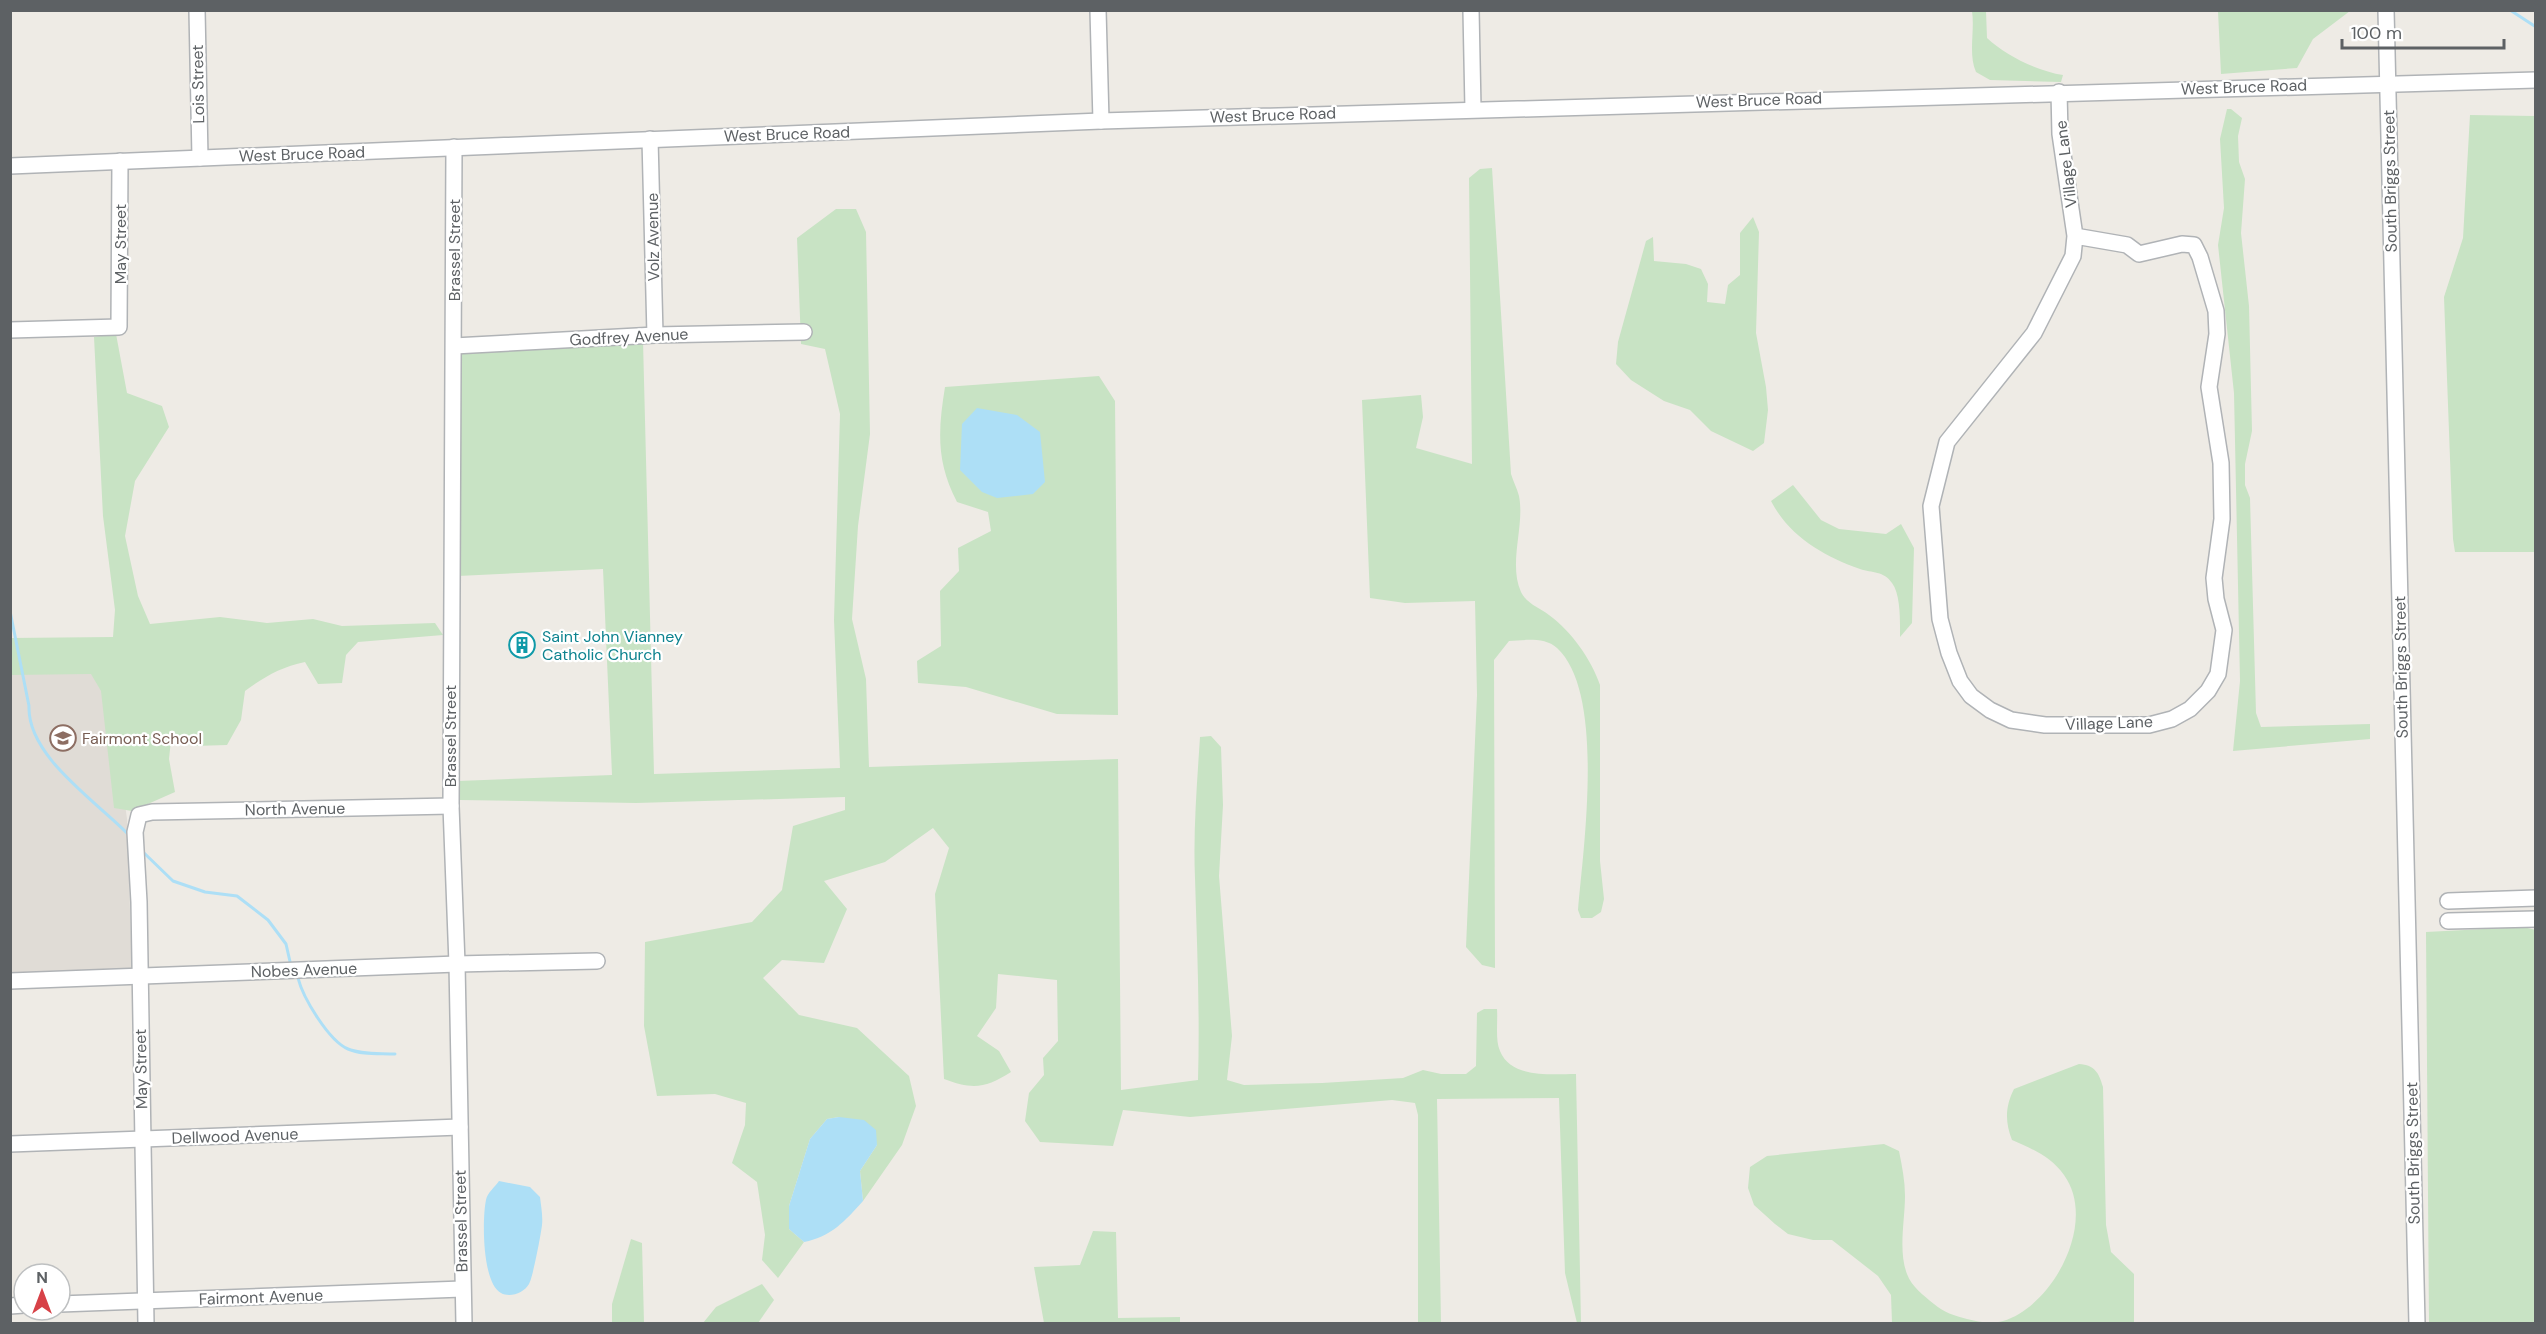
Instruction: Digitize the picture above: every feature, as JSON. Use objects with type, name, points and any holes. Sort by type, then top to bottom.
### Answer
[{"type":"street","name":"Lois Street","points":[[197,10],[200,158]]},
{"type":"street","points":[[1098,10],[1101,121]]},
{"type":"street","points":[[1471,10],[1473,109]]},
{"type":"street","name":"South Briggs Street","points":[[2386,10],[2417,1323]]},
{"type":"street","name":"West Bruce Road","points":[[10,166],[1101,121],[2535,80]]},
{"type":"street","name":"Village Lane","points":[[2060,92],[2060,134],[2075,236],[2073,256],[2034,333],[1947,442],[1931,506],[1940,619],[1949,653],[1960,681],[1971,696],[1990,710],[2011,720],[2045,725],[2149,725],[2172,719],[2190,709],[2208,691],[2218,674],[2224,647],[2224,630],[2216,599],[2214,578],[2222,519],[2221,463],[2209,387],[2217,334],[2216,311],[2194,244],[2182,244],[2139,254],[2127,244],[2075,236]]},
{"type":"street","name":"Volz Avenue","points":[[650,139],[655,335]]},
{"type":"street","name":"Brassel Street","points":[[454,147],[451,806],[457,964],[464,1323]]},
{"type":"street","name":"May Street","points":[[10,330],[120,327],[120,161]]},
{"type":"street","name":"Godfrey Avenue","points":[[454,346],[655,335],[804,332]]},
{"type":"street","name":"North Avenue","points":[[139,815],[152,812],[451,806]]},
{"type":"street","name":"May Street","points":[[139,815],[135,832],[146,1323]]},
{"type":"street","points":[[2448,901],[2535,898]]},
{"type":"street","points":[[2448,921],[2535,919]]},
{"type":"street","name":"Nobes Avenue","points":[[10,981],[457,964],[597,962]]},
{"type":"street","name":"Dellwood Avenue","points":[[10,1144],[460,1127]]},
{"type":"street","name":"Fairmont Avenue","points":[[72,1304],[462,1289]]},
{"type":"shaded area","name":"Fairmont School","points":[[105,657],[127,819],[132,971],[11,976],[10,658]]},
{"type":"green space","points":[[2218,10],[2350,11],[2313,39],[2297,68],[2221,74]]},
{"type":"green space","points":[[1972,11],[1986,11],[1987,38],[1995,45],[2023,62],[2063,75],[2061,82],[1990,80],[1976,72],[1972,58]]},
{"type":"green space","points":[[2227,109],[2231,109],[2242,118],[2238,136],[2239,162],[2245,179],[2241,233],[2249,306],[2252,431],[2245,464],[2245,485],[2250,498],[2256,713],[2261,727],[2370,724],[2370,739],[2233,751],[2240,681],[2234,393],[2218,245],[2224,208],[2220,139]]},
{"type":"green space","points":[[2470,115],[2535,116],[2535,552],[2455,552],[2453,539],[2444,297],[2463,238]]},
{"type":"green space","points":[[1492,168],[1511,474],[1519,496],[1520,508],[1516,557],[1517,581],[1527,600],[1549,615],[1573,638],[1586,656],[1600,685],[1600,861],[1604,899],[1601,912],[1592,918],[1581,918],[1578,910],[1588,773],[1582,699],[1572,670],[1552,644],[1534,640],[1509,641],[1494,660],[1495,968],[1482,965],[1466,947],[1477,695],[1475,601],[1405,603],[1370,598],[1362,400],[1421,395],[1423,417],[1416,448],[1472,464],[1469,178],[1480,169]]},
{"type":"green space","points":[[836,209],[856,209],[866,232],[870,434],[858,526],[852,619],[866,679],[869,767],[1118,759],[1121,1090],[1198,1080],[1195,826],[1200,737],[1211,736],[1221,747],[1223,805],[1219,876],[1232,1036],[1227,1080],[1244,1085],[1403,1078],[1423,1070],[1441,1074],[1466,1074],[1476,1066],[1477,1013],[1484,1009],[1497,1009],[1498,1047],[1505,1060],[1523,1071],[1533,1073],[1576,1074],[1581,1323],[1577,1323],[1565,1273],[1559,1098],[1437,1099],[1441,1323],[1418,1324],[1418,1115],[1415,1103],[1392,1100],[1190,1117],[1123,1110],[1113,1146],[1040,1142],[1025,1121],[1029,1093],[1044,1075],[1043,1058],[1058,1041],[1057,980],[998,974],[996,1008],[977,1036],[999,1051],[1011,1072],[979,1086],[963,1085],[944,1079],[935,894],[949,848],[933,828],[885,862],[824,881],[847,909],[824,963],[782,960],[763,978],[799,1015],[857,1028],[909,1076],[916,1106],[902,1145],[863,1201],[860,1171],[877,1145],[839,1117],[827,1119],[810,1139],[789,1206],[789,1229],[804,1242],[778,1278],[762,1260],[765,1235],[757,1182],[732,1163],[745,1125],[746,1103],[715,1094],[657,1096],[644,1026],[645,942],[752,922],[782,890],[793,826],[845,810],[845,797],[636,803],[460,800],[458,781],[612,775],[603,569],[458,576],[460,349],[643,341],[654,774],[840,768],[834,620],[840,414],[825,349],[801,344],[797,238]]},
{"type":"green space","points":[[1753,217],[1759,232],[1756,333],[1768,410],[1764,443],[1753,451],[1711,431],[1690,410],[1664,401],[1631,380],[1616,364],[1618,342],[1646,241],[1653,237],[1654,261],[1686,264],[1701,269],[1708,284],[1707,302],[1725,304],[1728,285],[1740,275],[1740,233]]},
{"type":"green space","points":[[116,334],[127,393],[162,406],[169,427],[135,481],[125,536],[138,596],[150,624],[220,617],[267,623],[313,619],[342,626],[435,623],[443,635],[358,642],[346,655],[342,683],[318,684],[305,662],[266,677],[245,691],[241,720],[227,745],[194,746],[171,740],[169,759],[175,792],[132,811],[114,808],[101,691],[91,674],[11,675],[10,638],[113,637],[115,610],[103,516],[94,337]]},
{"type":"green space","points":[[1099,376],[1115,401],[1118,715],[1057,714],[966,687],[918,683],[917,661],[941,646],[940,591],[959,571],[958,548],[991,531],[988,512],[957,502],[945,473],[940,432],[945,387]]},
{"type":"green space","points":[[1793,485],[1821,520],[1839,529],[1886,534],[1901,524],[1914,548],[1912,623],[1900,637],[1898,601],[1895,588],[1889,579],[1882,574],[1846,564],[1820,551],[1787,525],[1778,513],[1771,501]]},
{"type":"green space","points":[[2523,927],[2536,930],[2535,1323],[2429,1323],[2426,932]]},
{"type":"green space","points":[[2079,1064],[2093,1068],[2103,1087],[2106,1225],[2111,1252],[2134,1274],[2134,1323],[1892,1323],[1891,1295],[1878,1276],[1832,1240],[1813,1240],[1788,1234],[1754,1205],[1748,1188],[1750,1167],[1767,1156],[1884,1144],[1899,1151],[1905,1190],[1903,1255],[1904,1265],[1912,1283],[1934,1304],[1949,1313],[1980,1322],[2003,1321],[2021,1312],[2053,1281],[2065,1260],[2073,1238],[2076,1216],[2073,1194],[2059,1169],[2041,1154],[2012,1140],[2007,1121],[2009,1102],[2014,1089]]},
{"type":"green space","points":[[1093,1231],[1116,1232],[1118,1318],[1180,1317],[1180,1323],[1044,1323],[1034,1267],[1080,1265]]},
{"type":"green space","points":[[631,1239],[642,1243],[644,1323],[612,1323],[612,1304]]},
{"type":"green space","points":[[762,1284],[774,1300],[758,1323],[703,1323],[716,1307]]},
{"type":"water","points":[[977,408],[1017,415],[1040,432],[1045,482],[1033,494],[997,498],[982,492],[960,470],[962,424]]},
{"type":"water","points":[[839,1117],[864,1120],[876,1130],[877,1145],[860,1171],[863,1201],[830,1232],[804,1242],[789,1229],[789,1206],[810,1139],[827,1119]]},
{"type":"water","points":[[499,1181],[530,1187],[540,1197],[541,1230],[531,1280],[524,1290],[512,1295],[501,1293],[495,1287],[490,1277],[485,1250],[486,1200],[489,1192]]},
{"type":"waterway","points":[[2510,10],[2536,27]]},
{"type":"waterway","points":[[10,611],[31,725],[39,742],[66,777],[129,835]]},
{"type":"waterway","points":[[142,851],[173,881],[205,892],[237,896],[268,920],[286,944],[291,966]]},
{"type":"waterway","points":[[298,978],[318,1018],[341,1044],[359,1052],[395,1054]]},
{"type":"place","name":"Saint John Vianney Catholic Church","points":[[522,645]]},
{"type":"place","name":"Fairmont School","points":[[63,738]]}]
